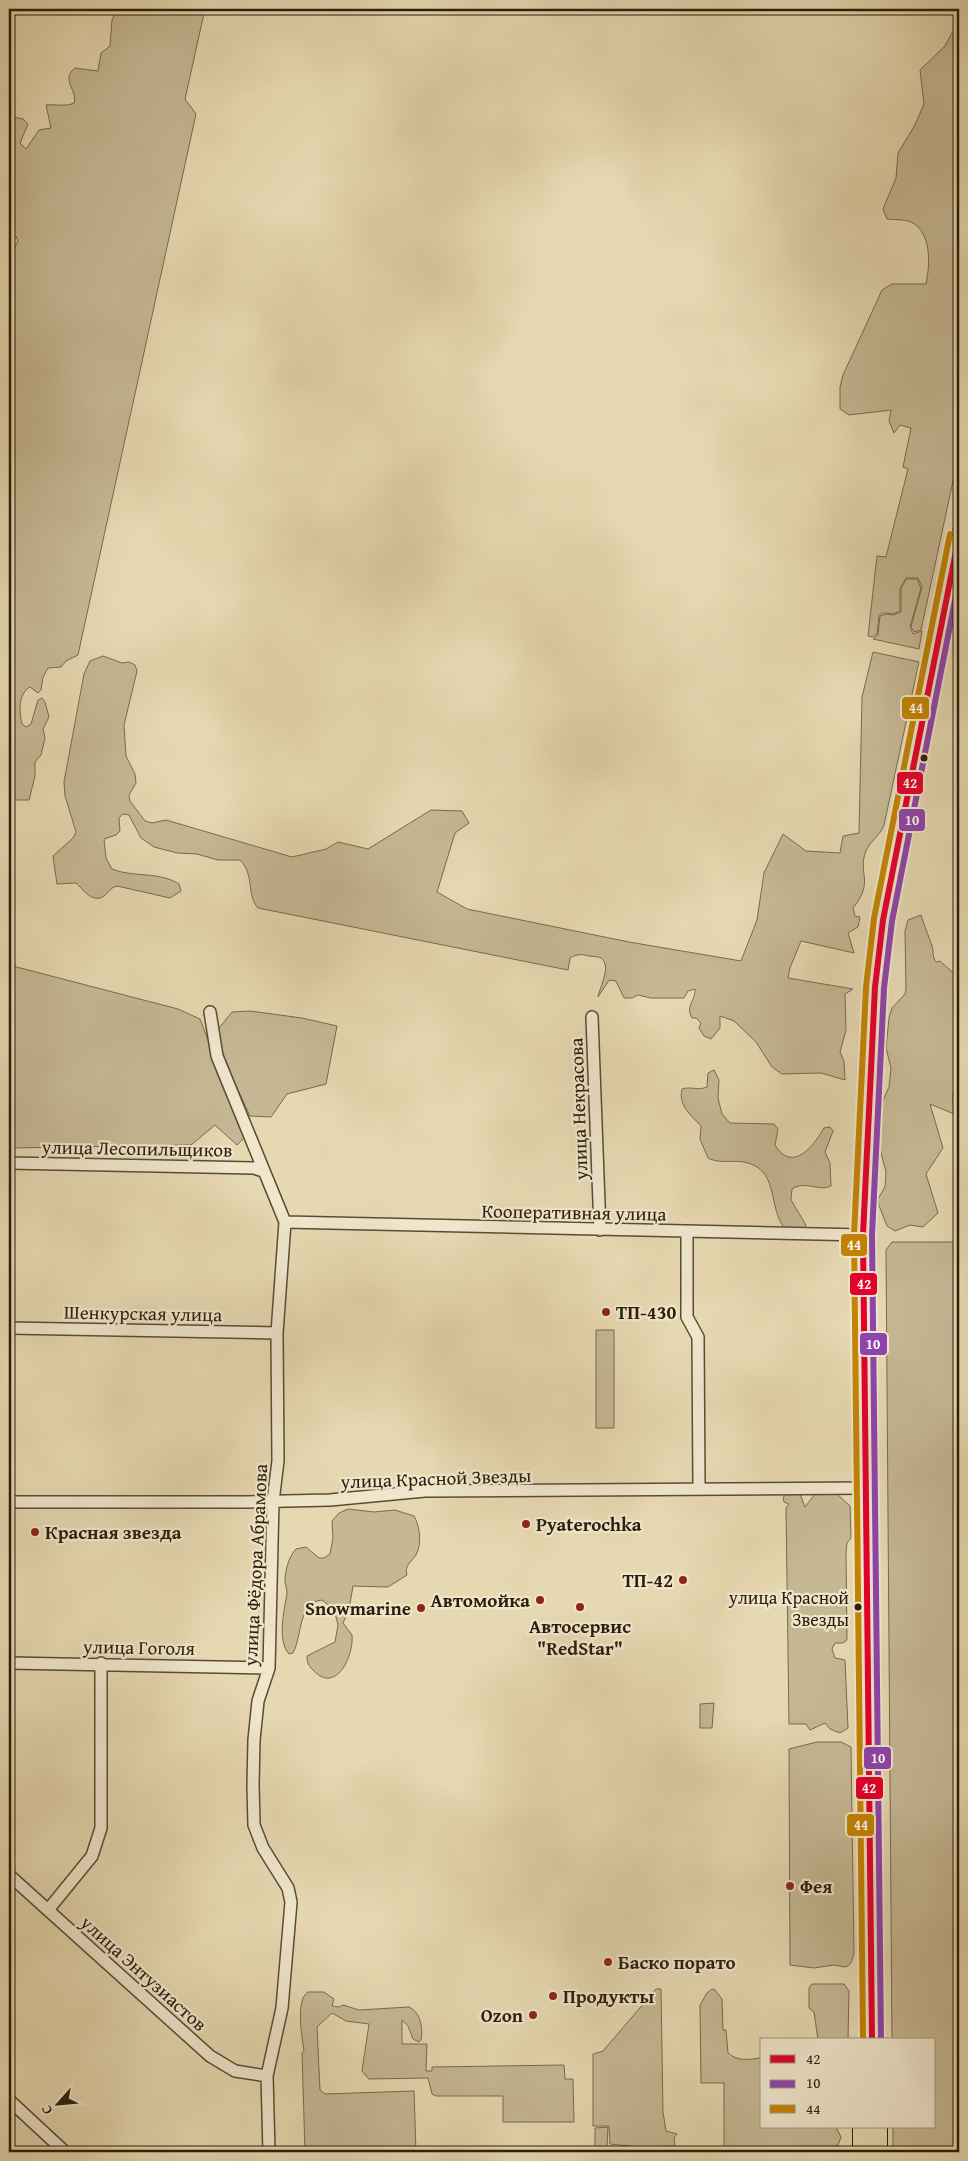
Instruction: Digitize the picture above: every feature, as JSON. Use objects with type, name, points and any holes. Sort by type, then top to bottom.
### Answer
[{"type":"main road","points":[[872,2038],[863,1235],[875,987],[882,920],[959,536]]},
{"type":"main road","points":[[862,2128],[862,2152]]},
{"type":"main road","points":[[878,2128],[878,2152]]},
{"type":"street","name":"улица Фёдора Абрамова","points":[[210,1012],[217,1056],[285,1222],[277,1333],[278,1461],[273,1501],[269,1668],[258,1702],[254,1740],[254,1825],[263,1848],[288,1888],[291,1902],[282,2008],[267,2076],[269,2152]]},
{"type":"street","name":"улица Некрасова","points":[[592,1017],[600,1230]]},
{"type":"street","name":"улица Лесопильщиков","points":[[9,1163],[254,1168],[264,1171]]},
{"type":"street","name":"Кооперативная улица","points":[[285,1222],[863,1235]]},
{"type":"street","points":[[687,1232],[687,1317],[698,1337],[699,1489]]},
{"type":"street","name":"Шенкурская улица","points":[[9,1328],[277,1333]]},
{"type":"street","name":"улица Красной Звезды","points":[[9,1502],[330,1500],[425,1491],[865,1488]]},
{"type":"street","name":"улица Гоголя","points":[[9,1663],[101,1663],[269,1668]]},
{"type":"street","points":[[48,1910],[92,1856],[101,1828],[101,1663]]},
{"type":"street","name":"улица Энтузиастов","points":[[9,1874],[210,2056],[235,2071],[267,2076]]},
{"type":"street","points":[[9,2100],[65,2152]]},
{"type":"shaded area","points":[[117,9],[205,9],[185,99],[196,114],[78,655],[66,661],[61,667],[48,668],[43,677],[41,690],[38,693],[30,687],[23,694],[20,709],[22,724],[26,727],[31,724],[38,700],[42,698],[49,717],[43,729],[45,738],[41,755],[35,762],[35,776],[29,800],[9,800],[9,315],[11,313],[9,259],[18,241],[16,236],[9,239],[9,116],[23,119],[28,124],[20,143],[26,149],[39,130],[51,128],[46,105],[74,103],[75,98],[69,77],[75,68],[98,71],[101,53],[110,46],[112,20]]},
{"type":"shaded area","points":[[959,20],[959,453],[921,630],[914,632],[911,627],[922,587],[918,578],[906,578],[900,589],[900,611],[893,614],[883,613],[879,615],[877,634],[873,637],[868,636],[877,556],[886,557],[908,469],[903,467],[911,428],[900,425],[894,433],[889,421],[891,410],[849,415],[840,409],[840,387],[843,375],[882,290],[892,284],[926,284],[929,259],[923,233],[911,222],[887,219],[883,209],[896,178],[898,153],[915,125],[924,104],[920,70],[945,46]]},
{"type":"shaded area","points":[[906,579],[917,579],[921,588],[910,627],[913,634],[922,631],[919,649],[873,639],[878,635],[880,616],[901,612],[901,589]]},
{"type":"shaded area","points":[[873,652],[919,662],[884,825],[866,851],[863,866],[863,891],[853,908],[855,916],[860,917],[858,927],[848,933],[854,953],[801,941],[788,978],[853,989],[845,994],[846,1030],[840,1052],[844,1061],[845,1080],[821,1073],[782,1074],[772,1067],[756,1042],[734,1021],[720,1016],[720,1028],[711,1039],[704,1036],[699,1028],[701,1023],[696,1018],[692,1018],[690,1014],[690,1006],[695,989],[688,991],[684,998],[651,998],[638,995],[632,998],[624,998],[616,981],[609,980],[598,997],[605,971],[604,962],[600,957],[581,955],[570,958],[568,970],[258,908],[252,897],[245,866],[240,860],[218,860],[197,854],[177,853],[154,847],[141,838],[129,815],[123,814],[119,818],[120,831],[116,835],[104,839],[106,858],[112,869],[121,872],[163,877],[179,884],[181,891],[170,898],[117,886],[104,896],[96,898],[88,895],[76,883],[57,884],[53,856],[73,838],[76,832],[65,796],[64,782],[84,674],[90,661],[103,656],[122,663],[129,662],[135,665],[137,671],[124,725],[126,756],[135,774],[136,783],[129,795],[130,801],[145,821],[152,823],[166,820],[292,857],[326,849],[338,842],[368,849],[431,810],[462,811],[469,823],[455,833],[437,892],[467,909],[629,942],[741,961],[757,920],[764,873],[783,834],[806,851],[840,853],[843,836],[859,833],[862,697]]},
{"type":"shaded area","points":[[921,915],[936,962],[940,961],[959,978],[959,1082],[953,1093],[953,1105],[959,1111],[959,1116],[930,1104],[943,1148],[926,1174],[938,1213],[923,1227],[910,1225],[895,1231],[887,1226],[878,1203],[878,1199],[885,1187],[886,1172],[879,1145],[878,1126],[881,1105],[889,1087],[891,1068],[886,1048],[889,1018],[892,1008],[905,994],[906,989],[905,931],[908,920]]},
{"type":"shaded area","points":[[9,965],[178,1009],[200,1019],[245,1137],[237,1145],[215,1125],[191,1145],[9,1148]]},
{"type":"shaded area","points":[[250,1011],[302,1018],[337,1026],[326,1084],[287,1094],[271,1117],[250,1116],[219,1049],[219,1028],[232,1012]]},
{"type":"shaded area","points":[[714,1070],[719,1080],[718,1098],[722,1114],[730,1123],[774,1124],[778,1129],[775,1145],[782,1153],[789,1157],[796,1157],[802,1154],[815,1142],[824,1128],[830,1127],[833,1131],[825,1152],[830,1163],[831,1186],[822,1188],[802,1186],[792,1189],[791,1200],[806,1225],[804,1231],[786,1230],[778,1215],[768,1180],[757,1167],[744,1162],[719,1161],[708,1158],[700,1139],[701,1126],[686,1110],[681,1095],[682,1089],[701,1089],[707,1087],[708,1073]]},
{"type":"shaded area","points":[[892,1242],[959,1242],[959,2152],[893,2152],[893,2128],[936,2128],[936,2038],[892,2038],[886,1250]]},
{"type":"shaded area","points":[[596,1330],[614,1330],[614,1428],[596,1428]]},
{"type":"shaded area","points":[[787,1491],[800,1494],[805,1507],[815,1494],[836,1493],[850,1506],[851,1538],[847,1543],[846,1552],[847,1640],[843,1643],[835,1643],[832,1649],[835,1658],[845,1660],[848,1728],[840,1733],[830,1729],[825,1723],[810,1730],[806,1724],[789,1724],[786,1508],[789,1504],[784,1502],[783,1498]]},
{"type":"shaded area","points":[[348,1509],[374,1512],[395,1510],[414,1516],[420,1540],[418,1551],[407,1567],[407,1575],[388,1587],[353,1586],[349,1609],[343,1623],[352,1635],[352,1644],[347,1662],[336,1675],[329,1678],[321,1677],[310,1667],[307,1656],[335,1642],[338,1625],[334,1609],[322,1600],[314,1602],[309,1607],[302,1621],[296,1646],[293,1653],[289,1654],[285,1648],[282,1634],[287,1594],[286,1573],[289,1560],[296,1549],[306,1547],[319,1558],[324,1558],[330,1554],[333,1538],[332,1521],[339,1513]]},
{"type":"shaded area","points":[[714,1703],[712,1728],[700,1728],[700,1704]]},
{"type":"shaded area","points":[[817,1742],[841,1742],[851,1747],[854,1954],[851,1963],[846,1967],[834,1965],[814,1968],[790,1965],[789,1749]]},
{"type":"shaded area","points":[[812,1984],[844,1984],[849,1991],[848,2038],[818,2038],[814,2012],[809,2008],[809,1988]]},
{"type":"shaded area","points":[[656,1989],[661,1989],[663,2112],[666,2131],[677,2134],[674,2138],[675,2146],[639,2147],[610,2144],[609,2126],[593,2126],[593,2054],[603,2051]]},
{"type":"shaded area","points":[[712,1989],[715,1990],[722,1999],[723,2030],[726,2030],[728,2053],[743,2059],[760,2057],[760,2128],[836,2128],[841,2137],[838,2145],[826,2148],[823,2152],[751,2148],[737,2150],[737,2152],[724,2152],[724,2083],[701,2083],[700,2005],[707,1993]]},
{"type":"shaded area","points":[[308,1992],[324,1992],[334,1999],[332,2006],[339,2007],[343,2005],[359,2010],[409,2007],[419,2017],[422,2031],[421,2040],[419,2042],[413,2039],[408,2026],[402,2020],[402,2044],[427,2044],[426,2071],[432,2071],[432,2067],[564,2065],[565,2079],[573,2079],[574,2122],[503,2122],[503,2096],[436,2096],[432,2094],[428,2078],[369,2079],[362,2071],[369,2024],[346,2021],[332,2013],[317,2027],[320,2090],[325,2094],[414,2091],[416,2152],[305,2152],[302,2053],[304,2051],[300,2010],[304,1996]]},
{"type":"shaded area","points":[[608,2127],[607,2147],[595,2147],[595,2128]]},
{"type":"transit line","name":"44","points":[[863,2038],[854,1235],[866,987],[874,918],[950,534]]},
{"type":"transit line","name":"42","points":[[872,2038],[863,1235],[875,987],[883,920],[959,536]]},
{"type":"transit line","name":"10","points":[[881,2038],[872,1235],[884,988],[892,921],[959,580]]},
{"type":"place","name":"ТП-430","points":[[606,1312]]},
{"type":"place","name":"Pyaterochka","points":[[526,1524]]},
{"type":"place","name":"Красная звезда","points":[[35,1532]]},
{"type":"place","name":"ТП-42","points":[[683,1580]]},
{"type":"place","name":"Автомойка","points":[[540,1600]]},
{"type":"place","name":"Автосервис \"RedStar\"","points":[[580,1607]]},
{"type":"place","name":"улица Красной Звезды","points":[[858,1607]]},
{"type":"place","name":"Snowmarine","points":[[421,1608]]},
{"type":"place","name":"Фея","points":[[790,1886]]},
{"type":"place","name":"Баско порато","points":[[608,1962]]},
{"type":"place","name":"Продукты","points":[[553,1996]]},
{"type":"place","name":"Ozon","points":[[533,2015]]}]
